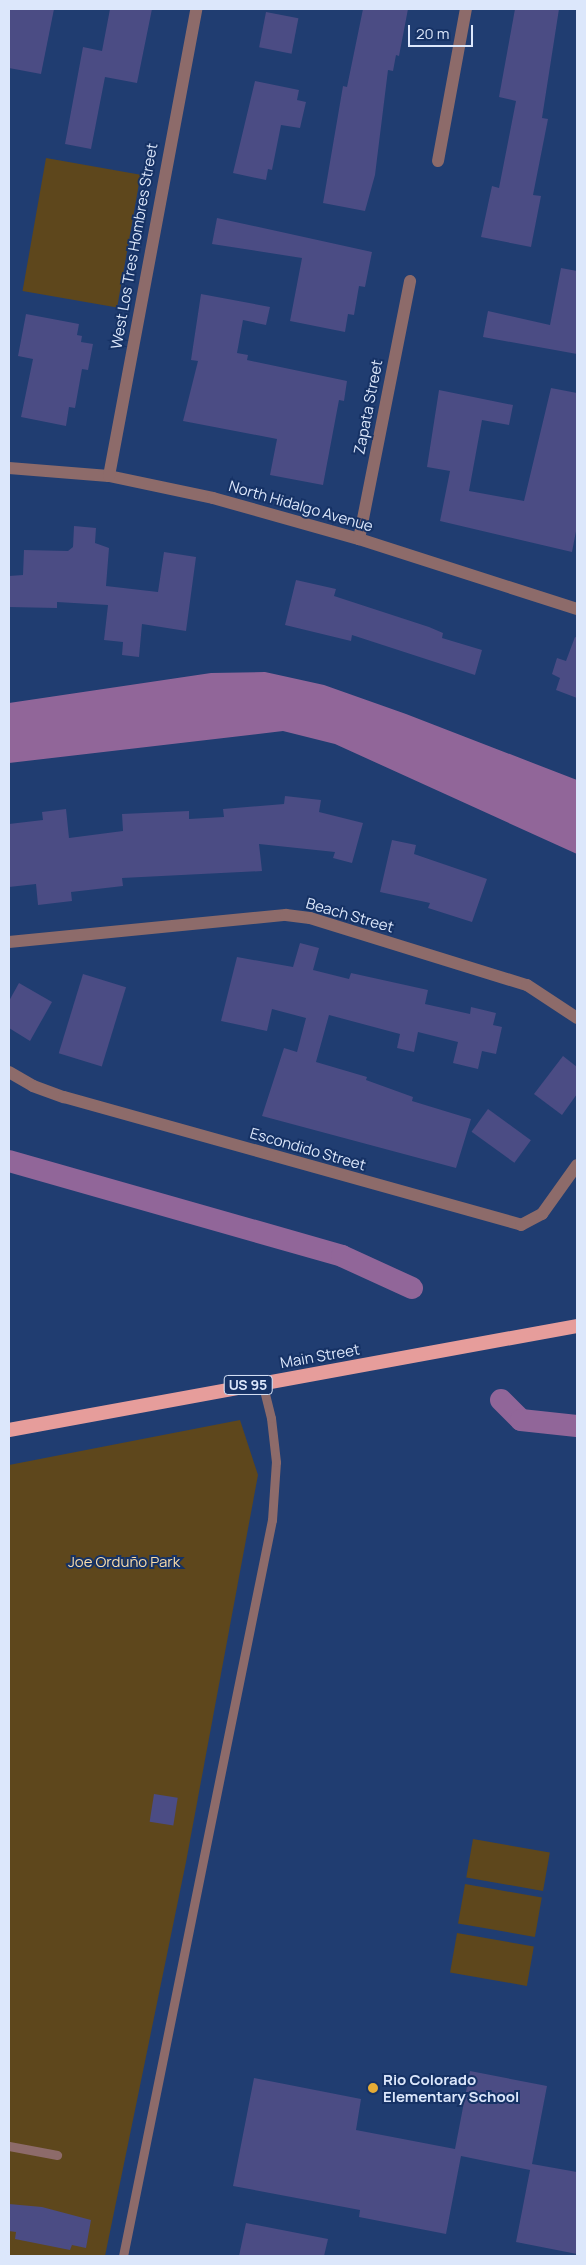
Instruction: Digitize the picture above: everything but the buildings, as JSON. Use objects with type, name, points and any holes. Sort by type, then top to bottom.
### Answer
[{"type":"highway","name":"Main Street","points":[[9,1430],[577,1326]]},
{"type":"street","name":"West Los Tres Hombres Street","points":[[190,9],[191,22]]},
{"type":"street","name":"West Los Tres Hombres Street","points":[[109,476],[191,22],[196,9]]},
{"type":"street","points":[[438,161],[466,9]]},
{"type":"street","name":"Zapata Street","points":[[359,538],[410,281]]},
{"type":"street","name":"North Hidalgo Avenue","points":[[9,468],[109,476],[213,498],[359,538],[577,609]]},
{"type":"street","name":"Beach Street","points":[[9,942],[286,915],[310,918],[527,985],[577,1018]]},
{"type":"street","name":"Escondido Street","points":[[9,1072],[33,1086],[64,1097],[521,1225],[542,1214],[577,1165]]},
{"type":"lane","points":[[124,2256],[272,1520],[276,1462],[271,1418],[262,1383]]},
{"type":"lane","points":[[9,2146],[57,2155]]},
{"type":"green space","points":[[46,158],[141,175],[117,308],[23,291]]},
{"type":"green space","name":"Joe Orduño Park","points":[[240,1420],[258,1475],[186,1862],[105,2256],[9,2256],[9,1465]]},
{"type":"green space","points":[[473,1839],[550,1853],[543,1891],[466,1877]]},
{"type":"green space","points":[[465,1884],[542,1898],[535,1937],[458,1923]]},
{"type":"green space","points":[[457,1933],[534,1947],[527,1986],[450,1972]]},
{"type":"shaded area","points":[[265,672],[324,685],[406,714],[577,780],[577,854],[335,744],[283,731],[9,763],[9,703],[211,673]]},
{"type":"waterway","points":[[9,1161],[342,1256],[412,1288]]},
{"type":"waterway","points":[[501,1400],[521,1420],[577,1426]]},
{"type":"place","name":"Rio Colorado Elementary School","points":[[373,2088]]}]
